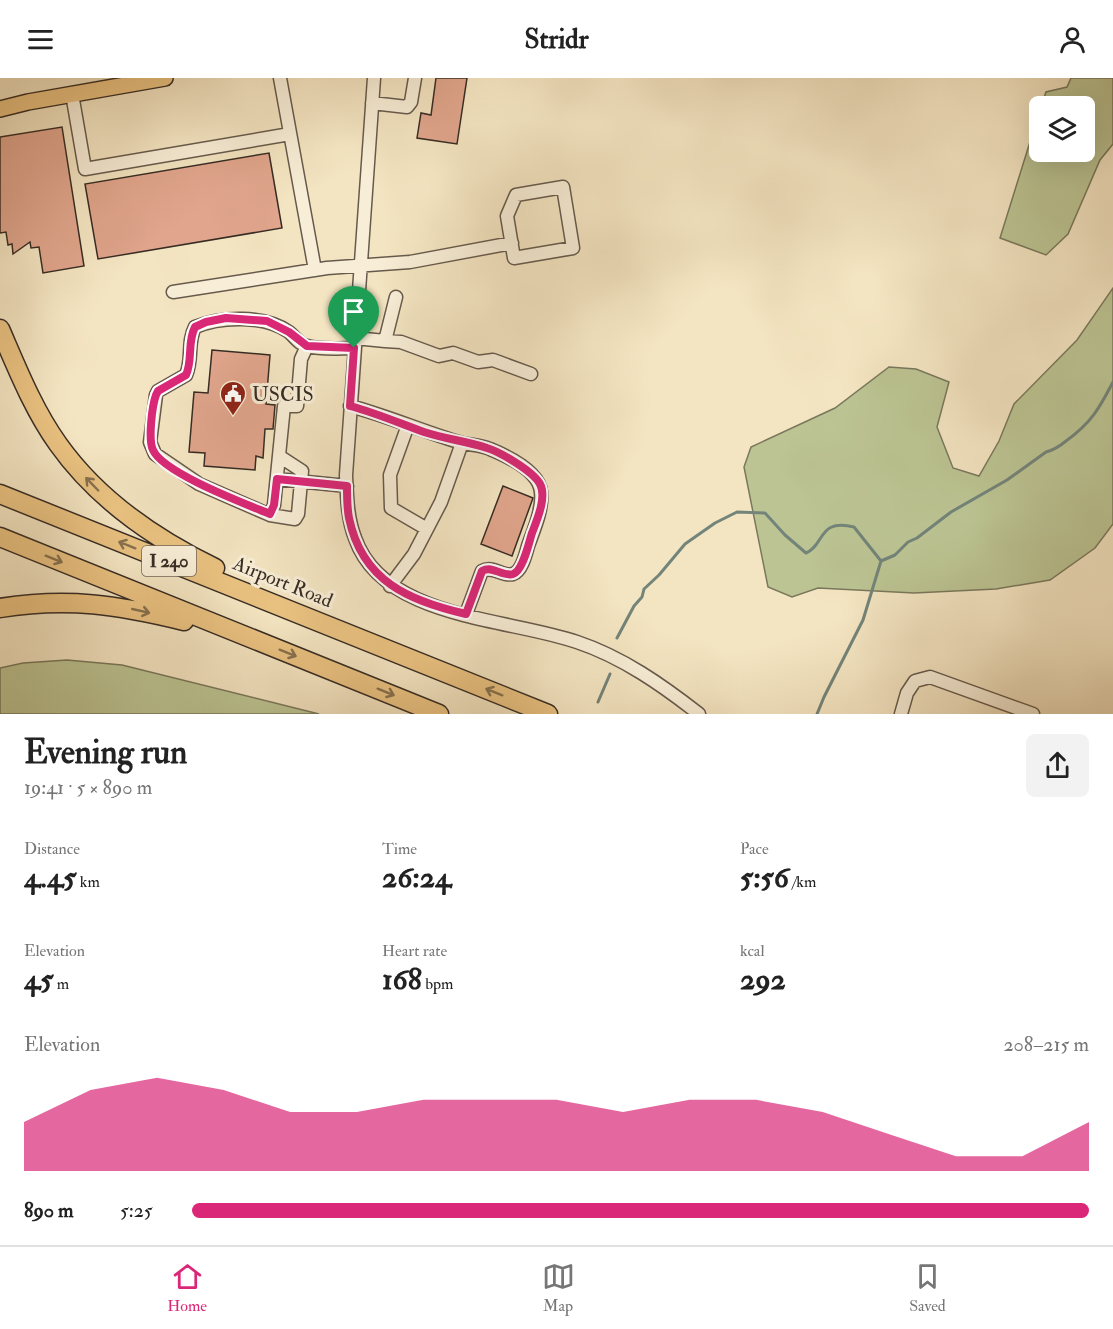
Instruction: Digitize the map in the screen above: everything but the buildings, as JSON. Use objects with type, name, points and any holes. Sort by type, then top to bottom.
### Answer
[{"type":"highway","points":[[0,329],[23,383],[58,444],[100,492],[154,534],[200,561],[338,628]]},
{"type":"highway","name":"Airport Road","points":[[0,494],[548,714]]},
{"type":"highway","name":"I 240","points":[[0,537],[439,714]]},
{"type":"highway","points":[[0,608],[48,602],[105,605],[135,609],[244,636]]},
{"type":"main road","points":[[0,109],[165,78]]},
{"type":"street","points":[[280,78],[315,270]]},
{"type":"street","points":[[374,78],[350,406],[348,517],[355,540],[366,560],[390,586],[420,601],[574,641],[599,650],[660,684],[699,714]]},
{"type":"street","points":[[372,103],[407,107],[411,102],[415,78]]},
{"type":"street","points":[[72,94],[86,169],[290,134]]},
{"type":"street","points":[[563,187],[573,248],[514,258],[512,243],[507,216],[516,195],[563,187]]},
{"type":"street","points":[[173,292],[315,270],[411,262],[512,243]]},
{"type":"street","points":[[385,341],[396,297]]},
{"type":"street","points":[[279,456],[302,471],[298,514],[295,519],[270,514],[198,484],[155,454],[150,442],[154,398],[158,391],[186,375],[195,327],[226,318],[267,321],[289,332],[307,346],[401,342],[439,356],[453,353],[478,362],[493,360],[531,374]]},
{"type":"street","points":[[270,514],[274,505],[284,406],[297,406],[301,359],[307,346]]},
{"type":"street","points":[[350,406],[462,443],[488,448],[521,466],[540,483],[542,495],[539,512],[524,558],[517,571],[510,574],[489,569],[482,571],[466,614]]},
{"type":"street","points":[[408,425],[390,475],[391,508],[427,529]]},
{"type":"street","points":[[390,586],[414,554],[441,502],[462,443]]},
{"type":"street","points":[[277,479],[347,486]]},
{"type":"street","points":[[901,714],[907,693],[915,681],[930,677],[1033,714]]},
{"type":"green space","points":[[1071,78],[1113,78],[1113,144],[1100,160],[1068,234],[1046,255],[1000,238],[1029,145],[1029,162],[1095,162],[1095,96],[1045,96],[1046,92],[1067,87]]},
{"type":"green space","points":[[1113,288],[1113,524],[1095,548],[1050,580],[996,589],[914,593],[818,588],[792,597],[768,587],[744,467],[751,447],[835,408],[889,367],[916,369],[949,382],[937,427],[953,468],[979,476],[999,441],[1014,404],[1077,340]]},
{"type":"green space","points":[[67,660],[122,665],[319,714],[0,714],[0,668],[23,663]]},
{"type":"waterway","points":[[817,714],[863,620],[881,561],[895,555],[908,542],[917,538],[951,512],[1007,480],[1046,452],[1064,443],[1094,415],[1113,382]]},
{"type":"waterway","points":[[617,638],[634,606],[642,597],[644,589],[685,544],[715,523],[737,512],[765,513],[806,553],[828,529],[842,525],[854,527],[881,561]]},
{"type":"waterway","points":[[598,702],[610,674]]},
{"type":"place","name":"USCIS","points":[[233,417]]},
{"type":"route","points":[[226,318],[267,321],[289,332],[307,346],[354,348],[350,406],[373,412],[425,433],[488,448],[521,466],[540,483],[542,495],[539,512],[524,558],[517,571],[510,574],[489,569],[482,571],[466,614],[436,607],[403,594],[377,574],[355,540],[348,517],[347,486],[277,479],[274,505],[270,514],[198,484],[171,467],[155,454],[152,448],[150,442],[154,398],[158,391],[186,375],[189,366],[191,334],[195,327],[226,318]]}]
